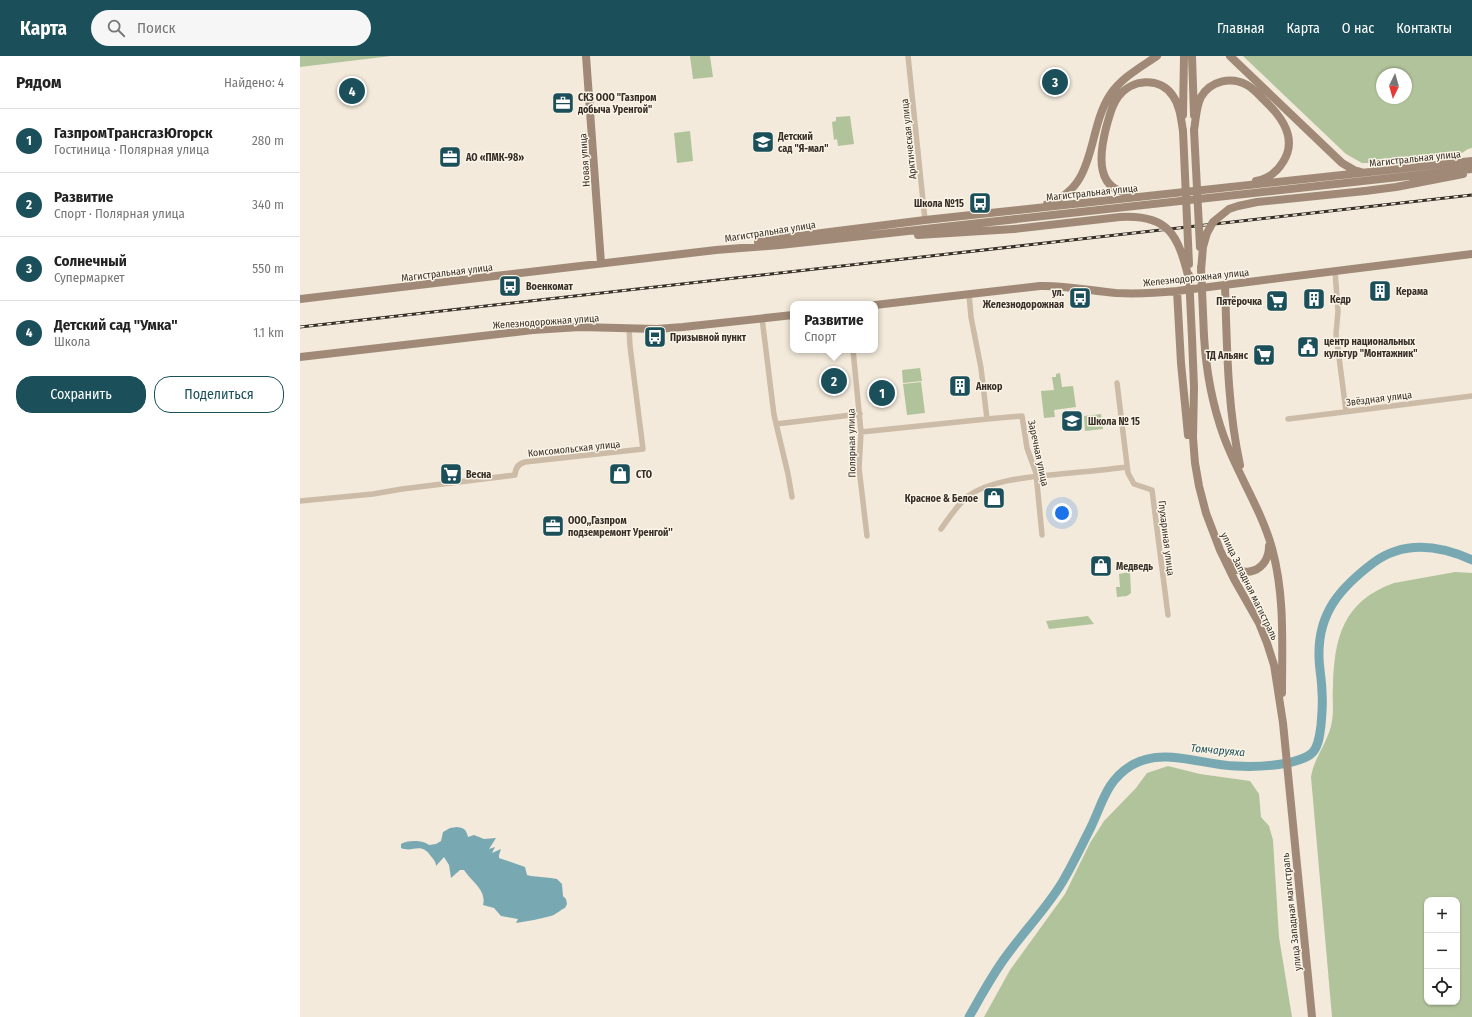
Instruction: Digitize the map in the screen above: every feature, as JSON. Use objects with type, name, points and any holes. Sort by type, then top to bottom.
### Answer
[{"type":"main road","name":"Новая улица","points":[[586,56],[601,263]]},
{"type":"main road","points":[[1023,210],[1054,201],[1062,197],[1073,187],[1082,175],[1086,166],[1102,111],[1110,95],[1125,79],[1157,56]]},
{"type":"main road","points":[[1184,56],[1183,131],[1189,279]]},
{"type":"main road","points":[[1192,56],[1192,91],[1201,271]]},
{"type":"main road","points":[[1230,56],[1342,163],[1354,170],[1370,172]]},
{"type":"main road","points":[[1194,130],[1198,105],[1205,92],[1213,84],[1232,80],[1239,81],[1252,88],[1277,112],[1288,132],[1289,146],[1287,156],[1280,166],[1270,175],[1261,180],[1208,190]]},
{"type":"main road","points":[[1178,193],[1159,192],[1132,194],[1115,190],[1108,183],[1103,172],[1102,152],[1107,123],[1117,98],[1129,87],[1140,83],[1157,83],[1169,90],[1176,101],[1183,131]]},
{"type":"main road","name":"Магистральная улица","points":[[716,250],[782,238],[925,220],[1472,162]]},
{"type":"main road","name":"Магистральная улица","points":[[300,299],[716,250],[809,242],[1472,169]]},
{"type":"main road","points":[[1201,271],[1203,247],[1207,233],[1213,222],[1229,209],[1257,202],[1365,191],[1418,183],[1472,172]]},
{"type":"main road","points":[[809,242],[849,241],[904,235],[1014,229],[1136,216],[1150,219],[1165,226],[1178,242],[1189,279]]},
{"type":"main road","name":"Железнодорожная улица","points":[[878,305],[1051,285],[1117,293],[1178,291],[1472,254]]},
{"type":"main road","name":"улица Западная магистраль","points":[[1201,271],[1204,336],[1208,375],[1218,418],[1224,437],[1267,533],[1277,571],[1282,611],[1283,723]]},
{"type":"main road","name":"улица Западная магистраль","points":[[1189,279],[1194,387],[1193,445],[1195,463],[1202,500],[1220,550],[1229,570],[1256,618],[1267,643],[1274,665],[1283,723],[1312,1017]]},
{"type":"main road","points":[[1225,285],[1227,362],[1230,396],[1237,450],[1244,481]]},
{"type":"main road","points":[[1178,291],[1181,363],[1192,467],[1202,500]]},
{"type":"main road","name":"Железнодорожная улица","points":[[300,357],[533,330],[580,327],[657,329],[683,328],[790,314]]},
{"type":"main road","points":[[1220,550],[1235,569],[1248,572],[1256,570],[1263,565],[1268,556],[1269,547],[1267,533]]},
{"type":"street","name":"Арктическая улица","points":[[908,56],[925,220]]},
{"type":"street","points":[[1335,271],[1338,311],[1336,334],[1346,412]]},
{"type":"street","points":[[861,432],[987,419],[971,317],[969,294]]},
{"type":"street","points":[[762,318],[776,424],[792,497]]},
{"type":"street","name":"Комсомольская улица","points":[[300,501],[373,494],[402,488],[515,475],[515,469],[518,465],[525,462],[642,449],[629,328]]},
{"type":"street","name":"Полярная улица","points":[[853,353],[861,432],[859,468],[867,536]]},
{"type":"street","name":"Глухариная улица","points":[[1116,384],[1126,467],[1129,477],[1134,484],[1152,490],[1168,614]]},
{"type":"street","name":"Звёздная улица","points":[[1288,419],[1472,396]]},
{"type":"street","points":[[776,424],[860,414]]},
{"type":"street","name":"Заречная улица","points":[[987,419],[1022,416],[1027,448],[1035,468],[1042,535]]},
{"type":"street","points":[[941,529],[963,500],[978,491],[998,483],[1036,477],[1126,467]]},
{"type":"green space","points":[[300,56],[391,56],[300,67]]},
{"type":"green space","points":[[690,56],[710,56],[713,77],[693,79]]},
{"type":"green space","points":[[1243,56],[1472,56],[1472,148],[1462,153],[1362,163],[1346,154]]},
{"type":"green space","points":[[850,116],[854,144],[838,146],[837,139],[834,140],[832,122],[836,121],[836,117]]},
{"type":"green space","points":[[690,131],[693,161],[677,163],[674,133]]},
{"type":"green space","points":[[920,368],[922,381],[903,383],[902,370]]},
{"type":"green space","points":[[1060,373],[1062,387],[1073,386],[1076,407],[1054,410],[1055,417],[1044,418],[1041,391],[1054,390],[1052,377],[1056,377],[1056,374]]},
{"type":"green space","points":[[921,382],[925,413],[907,415],[903,384]]},
{"type":"green space","points":[[1101,414],[1103,429],[1085,431],[1084,416]]},
{"type":"green space","points":[[1130,572],[1131,593],[1127,596],[1117,597],[1116,587],[1120,587],[1119,574]]},
{"type":"green space","points":[[1455,572],[1472,573],[1472,1017],[1332,1017],[1311,777],[1332,721],[1334,669],[1339,637],[1345,623],[1353,611],[1363,600],[1394,583]]},
{"type":"green space","points":[[1088,616],[1094,624],[1049,629],[1046,621]]},
{"type":"green space","points":[[1168,766],[1200,774],[1250,781],[1259,794],[1261,817],[1269,826],[1273,840],[1279,937],[1292,1017],[984,1017],[1010,970],[1065,894],[1090,843],[1104,821],[1136,788],[1147,773]]},
{"type":"water","points":[[457,827],[465,830],[468,837],[474,835],[484,839],[496,838],[489,849],[495,847],[492,853],[501,849],[499,858],[525,867],[527,875],[557,879],[562,884],[563,896],[566,899],[567,904],[565,908],[551,916],[516,923],[518,919],[501,916],[494,908],[483,905],[484,900],[481,890],[464,870],[460,870],[451,878],[449,865],[444,857],[436,866],[433,859],[423,849],[401,848],[401,844],[411,841],[419,841],[429,845],[436,844],[441,841],[443,832],[450,828]]},
{"type":"waterway","name":"Томчаруяха","points":[[969,1017],[1002,963],[1063,881],[1091,827],[1106,793],[1116,778],[1123,771],[1144,760],[1157,757],[1183,758],[1222,765],[1249,766],[1292,762],[1309,756],[1317,746],[1321,725],[1322,683],[1319,656],[1322,627],[1327,614],[1341,592],[1361,572],[1373,563],[1385,556],[1409,548],[1434,548],[1472,560]]},
{"type":"railway","points":[[300,327],[1472,195]]},
{"type":"place","name":"Солнечный","points":[[1055,82]]},
{"type":"place","name":"Детский сад \"Умка\"","points":[[352,91]]},
{"type":"place","name":"СКЗ ООО \"Газпром добыча Уренгой\"","points":[[563,103]]},
{"type":"place","name":"Детский сад \"Я-мал\"","points":[[763,142]]},
{"type":"place","name":"АО «ПМК-98»","points":[[450,157]]},
{"type":"place","name":"Школа №15","points":[[980,203]]},
{"type":"place","name":"Военкомат","points":[[510,286]]},
{"type":"place","name":"Керама","points":[[1380,291]]},
{"type":"place","name":"ул. Железнодорожная","points":[[1080,298]]},
{"type":"place","name":"Кедр","points":[[1314,299]]},
{"type":"place","name":"Пятёрочка","points":[[1277,301]]},
{"type":"place","name":"Призывной пункт","points":[[655,337]]},
{"type":"place","name":"центр национальных культур \"Монтажник\"","points":[[1308,347]]},
{"type":"place","name":"ТД Альянс","points":[[1264,355]]},
{"type":"place","name":"Развитие","points":[[834,381]]},
{"type":"place","name":"Анкор","points":[[960,386]]},
{"type":"place","name":"ГазпромТрансгазЮгорск","points":[[882,393]]},
{"type":"place","name":"Школа № 15","points":[[1072,421]]},
{"type":"place","name":"Весна","points":[[451,474]]},
{"type":"place","name":"СТО","points":[[620,474]]},
{"type":"place","name":"Красное & Белое","points":[[994,498]]},
{"type":"place","name":"ООО,,Газпром подземремонт Уренгой''","points":[[553,526]]},
{"type":"place","name":"Медведь","points":[[1101,566]]}]
